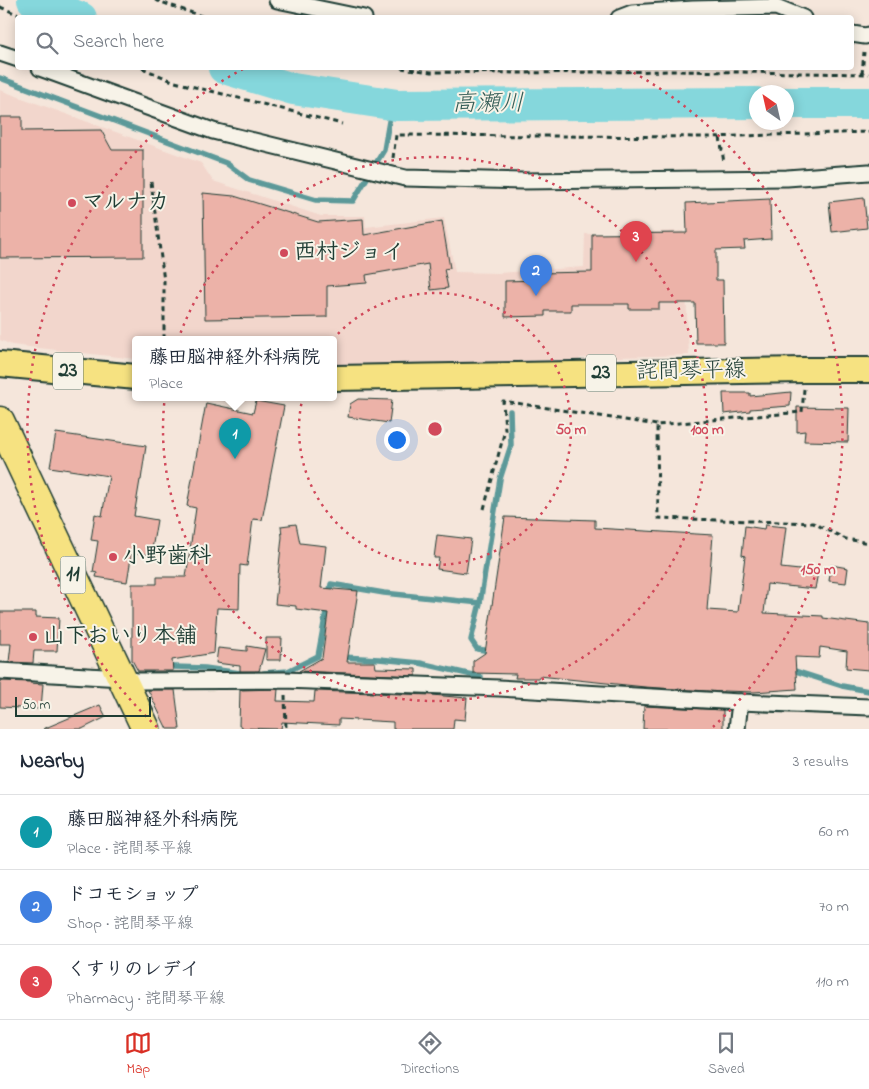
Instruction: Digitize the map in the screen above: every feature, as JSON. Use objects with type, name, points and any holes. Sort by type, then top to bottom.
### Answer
[{"type":"highway","name":"11","points":[[0,421],[146,729]]},
{"type":"main road","name":"23","points":[[0,364],[132,377]]},
{"type":"main road","name":"詫間琴平線","points":[[337,378],[869,370]]},
{"type":"street","points":[[277,0],[350,15]]},
{"type":"street","points":[[627,15],[693,5],[777,3],[798,15]]},
{"type":"street","points":[[0,53],[15,58]]},
{"type":"street","points":[[45,70],[213,131],[405,178],[522,181],[786,178],[869,172]]},
{"type":"street","points":[[0,671],[122,678],[138,681],[284,680],[500,688],[740,702],[869,707]]},
{"type":"street","points":[[737,729],[740,702]]},
{"type":"path","points":[[155,0],[198,15]]},
{"type":"path","points":[[0,7],[20,15]]},
{"type":"path","points":[[862,35],[862,74]]},
{"type":"path","points":[[147,70],[175,82],[342,124]]},
{"type":"path","points":[[416,70],[431,72],[567,73],[674,71],[869,74]]},
{"type":"path","points":[[391,174],[396,135],[720,137],[869,132]]},
{"type":"path","points":[[720,137],[727,178]]},
{"type":"path","points":[[151,182],[164,281],[164,336]]},
{"type":"path","points":[[484,509],[505,430],[503,401],[657,425],[802,412],[804,370]]},
{"type":"path","points":[[657,425],[658,518],[813,523],[846,539],[869,543]]},
{"type":"path","points":[[284,680],[286,729]]},
{"type":"shaded area","points":[[0,90],[201,163],[213,181],[321,216],[365,216],[366,227],[444,218],[455,272],[498,273],[584,267],[585,234],[683,231],[689,355],[580,358],[578,365],[337,368],[337,336],[132,336],[132,359],[12,345],[0,340]]},
{"type":"building","name":"マルナカ","points":[[0,117],[22,117],[22,131],[101,130],[112,150],[143,150],[143,257],[0,258]]},
{"type":"building","name":"西村ジョイ","points":[[203,193],[234,196],[318,222],[363,219],[364,235],[442,221],[450,268],[444,269],[448,288],[431,290],[428,264],[366,275],[367,283],[327,286],[327,317],[205,319]]},
{"type":"building","points":[[864,198],[867,228],[832,232],[829,202]]},
{"type":"building","points":[[770,199],[771,239],[744,241],[745,249],[716,250],[716,280],[723,280],[724,343],[696,343],[695,303],[659,303],[659,309],[629,309],[629,304],[571,304],[571,311],[545,311],[545,316],[505,317],[505,281],[539,280],[539,273],[592,272],[592,234],[687,233],[686,203]]},
{"type":"building","points":[[791,392],[790,406],[750,409],[750,411],[724,414],[723,393],[750,393],[750,396]]},
{"type":"building","points":[[358,399],[392,400],[389,423],[348,417],[350,404]]},
{"type":"building","points":[[256,401],[284,406],[262,520],[253,519],[247,566],[240,565],[239,609],[217,608],[214,653],[172,660],[173,671],[138,671],[132,660],[132,584],[157,584],[157,577],[186,577],[196,508],[187,506],[206,403],[253,413]]},
{"type":"building","points":[[797,407],[849,408],[848,442],[804,441],[805,431],[797,432]]},
{"type":"building","points":[[56,433],[146,446],[134,516],[157,520],[151,555],[132,552],[127,582],[96,577],[97,573],[93,572],[98,541],[91,540],[95,514],[102,516],[109,476],[50,467]]},
{"type":"building","points":[[505,517],[595,520],[595,528],[713,535],[707,610],[738,612],[745,556],[742,555],[745,526],[764,529],[765,525],[786,527],[781,568],[818,572],[815,589],[767,584],[764,613],[823,616],[823,618],[869,624],[869,670],[846,668],[847,651],[820,647],[819,658],[795,657],[797,689],[723,692],[645,687],[539,676],[539,678],[515,678],[516,674],[473,673],[473,661],[485,653]]},
{"type":"building","points":[[296,524],[300,543],[326,546],[321,588],[358,591],[347,662],[375,662],[376,668],[416,669],[416,676],[299,671],[322,658],[328,613],[296,609],[296,606],[275,604],[282,537],[281,526]]},
{"type":"building","points":[[437,535],[471,539],[466,573],[437,569],[439,558],[434,558]]},
{"type":"building","points":[[831,565],[848,568],[846,583],[829,581]]},
{"type":"building","name":"山下おいり本舗","points":[[0,612],[36,612],[36,617],[59,618],[57,651],[34,651],[33,663],[9,662],[11,644],[0,644]]},
{"type":"building","points":[[266,638],[282,638],[281,660],[266,660]]},
{"type":"building","points":[[247,646],[265,649],[259,671],[240,671],[240,666],[216,663],[218,648],[247,651]]},
{"type":"building","points":[[0,681],[43,684],[41,709],[0,707]]},
{"type":"building","points":[[278,689],[277,701],[314,702],[315,691],[467,698],[465,720],[454,719],[453,729],[393,729],[393,722],[339,719],[339,725],[282,722],[281,729],[241,728],[239,726],[240,690]]},
{"type":"building","points":[[148,690],[175,690],[180,729],[167,729]]},
{"type":"building","points":[[100,705],[106,717],[82,729],[43,729]]},
{"type":"building","points":[[644,706],[723,710],[723,729],[643,729]]},
{"type":"waterway","name":"高瀬川","points":[[33,0],[73,15]]},
{"type":"waterway","name":"高瀬川","points":[[231,70],[293,89],[397,105],[749,103]]},
{"type":"waterway","points":[[0,78],[226,163],[249,180],[316,200],[353,201],[384,150],[392,104]]},
{"type":"waterway","name":"高瀬川","points":[[794,103],[869,103]]},
{"type":"waterway","points":[[329,595],[331,584],[384,593],[480,603],[500,479],[511,445],[510,411]]},
{"type":"waterway","points":[[480,603],[471,640],[477,649],[491,651]]},
{"type":"waterway","points":[[264,673],[288,671],[318,656],[327,607]]},
{"type":"waterway","points":[[342,657],[420,663],[481,677]]},
{"type":"waterway","points":[[174,667],[205,668],[247,674]]},
{"type":"waterway","points":[[789,669],[842,686],[869,691]]},
{"type":"place","name":"マルナカ","points":[[72,203]]},
{"type":"place","name":"西村ジョイ","points":[[284,253]]},
{"type":"place","name":"くすりのレデイ","points":[[636,262]]},
{"type":"place","name":"ドコモショップ","points":[[536,296]]},
{"type":"place","name":"藤田脳神経外科病院","points":[[235,459]]},
{"type":"place","name":"小野歯科","points":[[113,557]]},
{"type":"place","name":"山下おいり本舗","points":[[33,637]]}]
